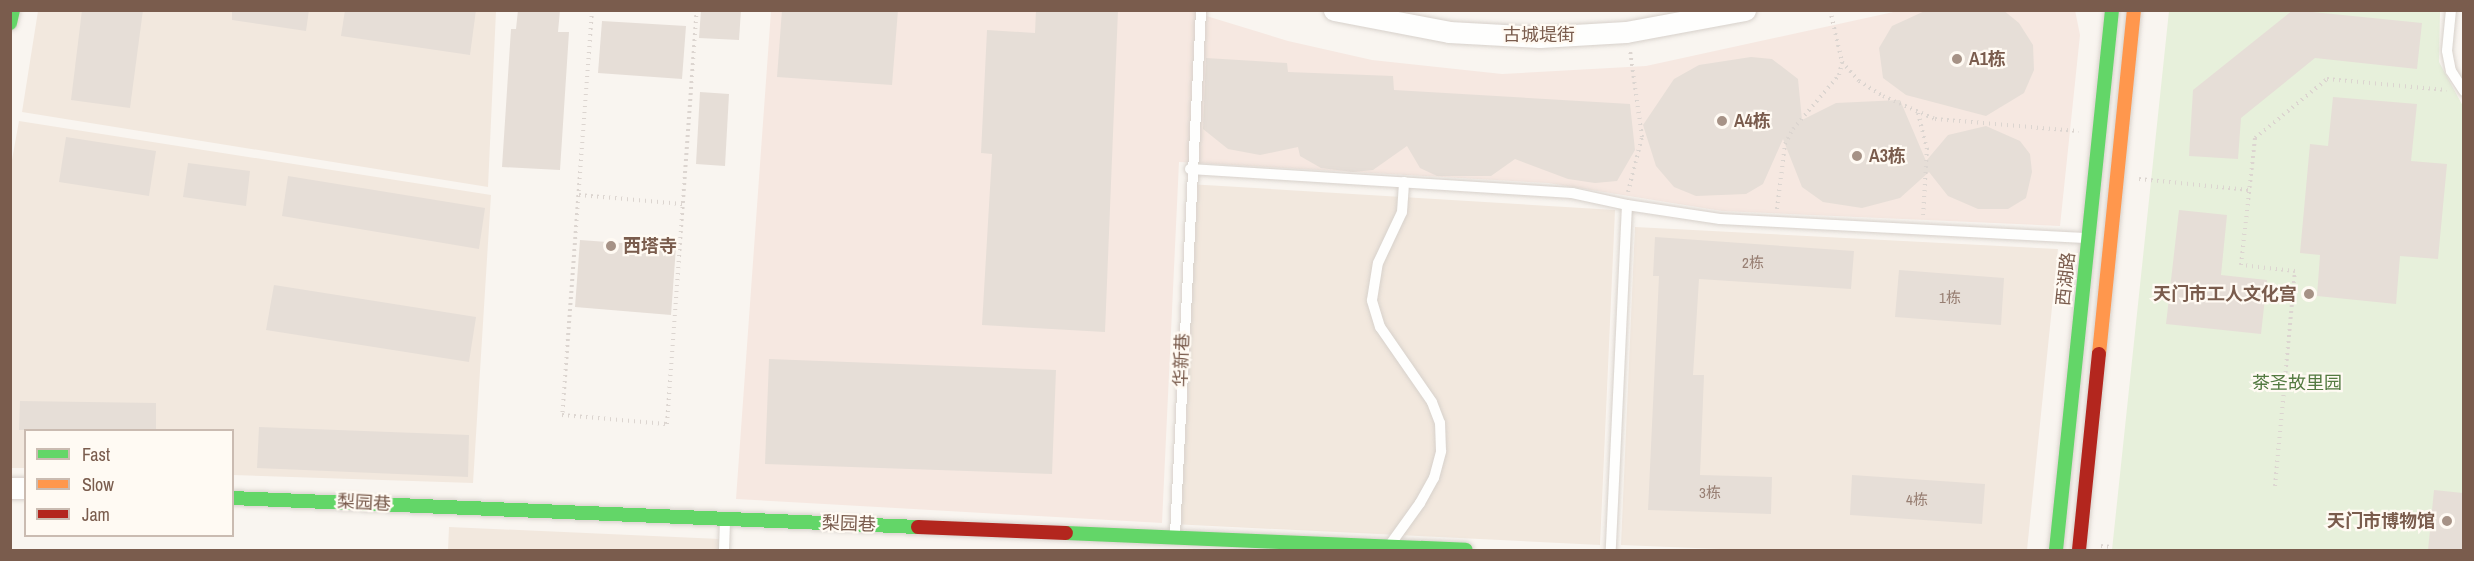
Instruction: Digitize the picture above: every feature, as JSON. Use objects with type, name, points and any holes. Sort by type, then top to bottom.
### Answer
[{"type":"street","points":[[10,23],[12,10]]},
{"type":"street","name":"古城堤街","points":[[1334,10],[1408,27],[1472,34],[1540,37],[1626,32],[1745,10]]},
{"type":"street","name":"西湖路","points":[[2056,550],[2112,10]]},
{"type":"street","points":[[2079,550],[2134,10]]},
{"type":"street","name":"梨园巷","points":[[234,498],[725,519],[1175,545],[1466,550]]},
{"type":"lane","name":"华新巷","points":[[1175,545],[1190,169],[1200,10]]},
{"type":"lane","points":[[2451,10],[2447,51],[2458,91]]},
{"type":"lane","points":[[1190,169],[1572,193],[1685,216],[2088,238]]},
{"type":"lane","points":[[1388,547],[1420,503],[1434,478],[1441,451],[1440,423],[1432,402],[1380,327],[1372,300],[1378,263],[1402,212],[1404,182]]},
{"type":"lane","points":[[1611,550],[1627,205]]},
{"type":"lane","points":[[724,550],[725,519]]},
{"type":"path","points":[[592,10],[562,415],[667,424],[697,10]]},
{"type":"path","points":[[1776,222],[1785,144],[1793,129],[1839,75],[1842,62],[1830,10]]},
{"type":"path","points":[[1626,32],[1642,117],[1639,155],[1627,205]]},
{"type":"path","points":[[1842,62],[1860,81],[1935,119],[2099,132]]},
{"type":"path","points":[[2275,486],[2295,271],[2241,265],[2254,138],[2327,79],[2458,91]]},
{"type":"path","points":[[1918,112],[1926,148],[1922,229]]},
{"type":"path","points":[[2117,177],[2249,190]]},
{"type":"path","points":[[579,195],[683,204]]},
{"type":"shaded area","points":[[2075,10],[2080,35],[2060,226],[1722,211],[1548,183],[1179,162],[1162,523],[736,499],[771,11],[1190,11],[1288,41],[1372,60],[1502,74],[1646,66],[1898,11]]},
{"type":"shaded area","points":[[38,11],[496,11],[488,187],[22,112]]},
{"type":"shaded area","points":[[19,121],[491,195],[473,483],[234,475],[234,429],[24,429],[24,468],[11,468],[10,171]]},
{"type":"shaded area","points":[[1188,184],[1615,210],[1600,545],[1172,524]]},
{"type":"shaded area","points":[[1635,227],[2058,249],[2027,550],[1745,550],[1621,545]]},
{"type":"shaded area","points":[[449,527],[720,539],[719,550],[448,550]]},
{"type":"green space","name":"茶圣故里园","points":[[2169,11],[2440,11],[2439,62],[2464,108],[2463,550],[2112,550]]},
{"type":"building","points":[[82,10],[143,10],[130,108],[71,100]]},
{"type":"building","points":[[232,10],[309,10],[306,31],[232,20]]},
{"type":"building","points":[[345,10],[476,10],[470,55],[341,36]]},
{"type":"building","points":[[518,10],[560,10],[558,32],[569,32],[560,170],[502,167],[511,29],[516,29]]},
{"type":"building","points":[[701,10],[741,10],[739,40],[699,38]]},
{"type":"building","points":[[782,10],[898,10],[892,85],[777,77]]},
{"type":"building","points":[[1036,10],[1118,10],[1105,332],[982,325],[992,154],[981,153],[987,30],[1035,33]]},
{"type":"building","name":"A1栋","points":[[1927,10],[2003,10],[2019,23],[2033,45],[2034,70],[2024,93],[1986,116],[1906,95],[1883,78],[1879,48],[1892,26]]},
{"type":"building","points":[[2293,10],[2422,23],[2417,69],[2315,58],[2241,118],[2238,159],[2189,156],[2193,90]]},
{"type":"building","points":[[602,21],[686,26],[682,79],[598,73]]},
{"type":"building","points":[[1751,57],[1772,59],[1798,79],[1802,120],[1836,103],[1900,100],[1926,161],[1948,135],[1986,126],[2020,141],[2030,154],[2032,172],[2026,198],[2008,209],[1978,209],[1948,196],[1929,172],[1900,198],[1862,208],[1823,202],[1802,187],[1783,139],[1763,184],[1746,194],[1696,196],[1674,187],[1656,166],[1643,125],[1674,79],[1699,65]]},
{"type":"building","points":[[1206,58],[1287,63],[1288,72],[1393,76],[1394,90],[1630,104],[1635,150],[1617,181],[1595,183],[1568,179],[1515,159],[1491,176],[1437,176],[1420,168],[1407,146],[1373,170],[1353,172],[1321,168],[1300,156],[1298,147],[1260,155],[1228,149],[1203,129]]},
{"type":"building","points":[[700,92],[729,94],[725,166],[696,164]]},
{"type":"building","points":[[2333,97],[2417,104],[2411,161],[2447,164],[2438,259],[2400,256],[2396,304],[2317,296],[2320,255],[2300,253],[2310,144],[2328,146]]},
{"type":"building","points":[[66,137],[156,151],[149,196],[59,182]]},
{"type":"building","points":[[188,163],[250,171],[246,206],[183,197]]},
{"type":"building","points":[[288,176],[485,208],[479,249],[282,216]]},
{"type":"building","points":[[2179,210],[2227,215],[2221,275],[2267,280],[2261,334],[2166,324]]},
{"type":"building","points":[[1655,237],[1854,251],[1851,289],[1699,279],[1693,375],[1704,375],[1700,475],[1772,477],[1771,514],[1648,510],[1659,276],[1653,276]]},
{"type":"building","points":[[580,240],[676,247],[671,315],[575,307]]},
{"type":"building","points":[[1899,270],[2004,278],[2001,325],[1895,317]]},
{"type":"building","points":[[274,285],[476,317],[469,362],[266,330]]},
{"type":"building","points":[[769,359],[1056,370],[1052,474],[765,464]]},
{"type":"building","points":[[20,401],[156,403],[156,429],[19,430]]},
{"type":"building","points":[[259,427],[469,435],[468,477],[257,468]]},
{"type":"building","points":[[1852,475],[1985,484],[1982,524],[1850,515]]},
{"type":"building","name":"天门市博物馆","points":[[2434,490],[2463,493],[2463,550],[2428,550]]},
{"type":"traffic: fast","points":[[10,23],[13,10]]},
{"type":"traffic: fast","points":[[2056,550],[2112,10]]},
{"type":"traffic: fast","points":[[234,498],[918,527]]},
{"type":"traffic: fast","points":[[1066,533],[1466,550]]},
{"type":"traffic: slow","points":[[2099,354],[2134,10]]},
{"type":"traffic: jam","points":[[2079,550],[2099,354]]},
{"type":"traffic: jam","points":[[918,527],[1066,533]]},
{"type":"place","name":"A1栋","points":[[1957,59]]},
{"type":"place","name":"A4栋","points":[[1722,121]]},
{"type":"place","name":"A3栋","points":[[1857,156]]},
{"type":"place","name":"西塔寺","points":[[611,246]]},
{"type":"place","name":"天门市工人文化宫","points":[[2309,294]]},
{"type":"place","name":"天门市博物馆","points":[[2447,521]]}]
